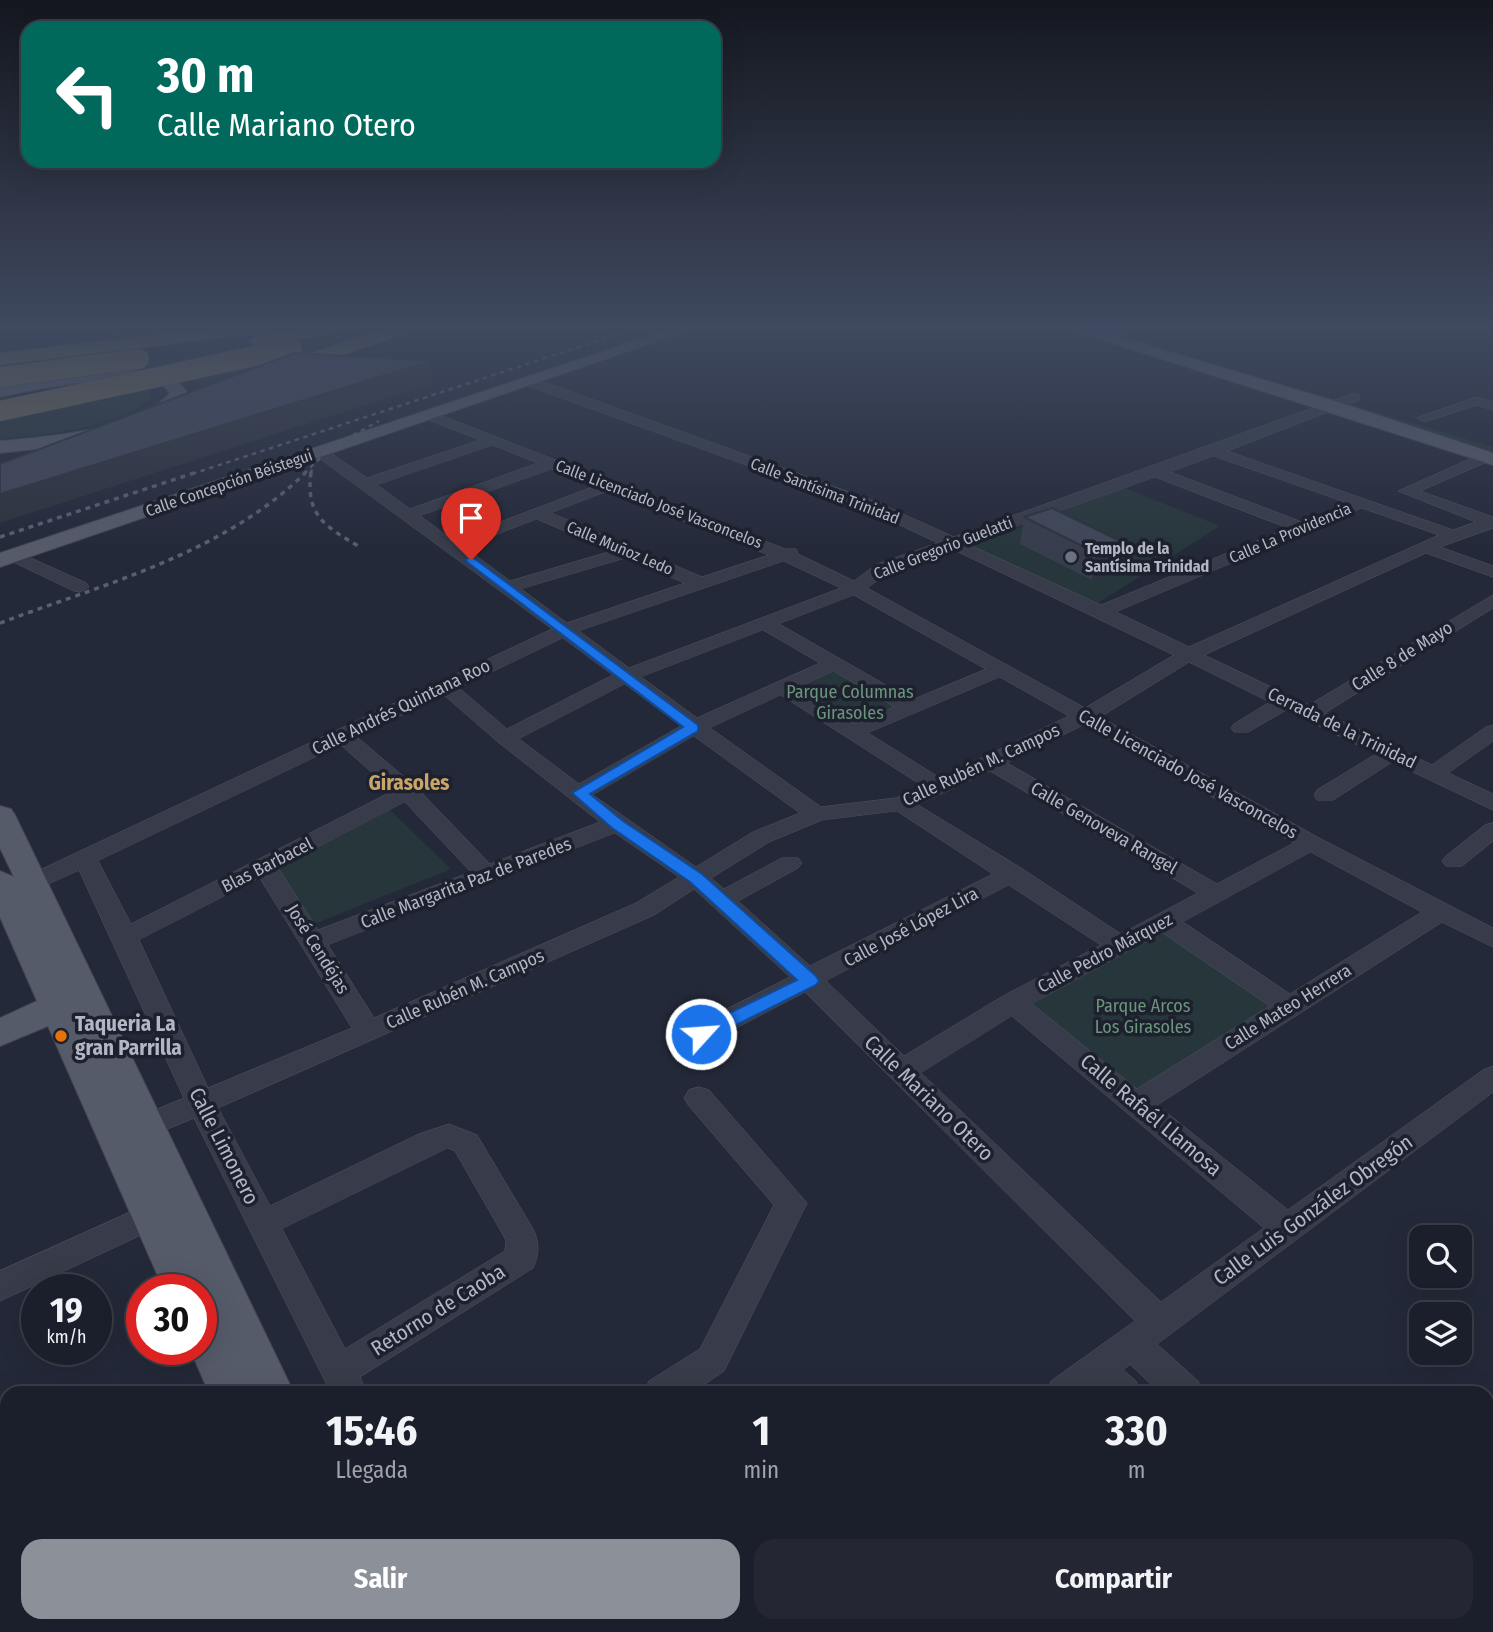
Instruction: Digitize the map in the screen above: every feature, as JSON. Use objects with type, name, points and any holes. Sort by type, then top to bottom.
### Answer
[{"type":"highway","points":[[0,411],[53,401]]},
{"type":"highway","points":[[151,414],[197,401]]},
{"type":"main road","points":[[24,465],[97,431],[151,414],[174,401]]},
{"type":"main road","name":"Calle Concepción Béistegui","points":[[7,557],[469,401]]},
{"type":"main road","points":[[1320,401],[1490,458]]},
{"type":"main road","points":[[1368,401],[1482,436]]},
{"type":"main road","points":[[0,447],[97,431]]},
{"type":"main road","points":[[0,816],[13,886],[71,1000],[167,1209],[267,1386]]},
{"type":"main road","points":[[0,1033],[71,1000]]},
{"type":"main road","points":[[167,1209],[182,1274]]},
{"type":"main road","points":[[217,1360],[229,1386]]},
{"type":"street","name":"Calle Santísima Trinidad","points":[[581,401],[868,504],[1189,654]]},
{"type":"street","name":"Calle Gregorio Guelatti","points":[[505,738],[626,676],[766,624],[859,584],[883,568],[1214,451],[1343,401]]},
{"type":"street","points":[[1424,418],[1477,401]]},
{"type":"street","name":"Calle Licenciado José Vasconcelos","points":[[436,412],[553,463],[797,552]]},
{"type":"street","name":"Calle Licenciado José Vasconcelos","points":[[436,412],[797,552],[820,569],[859,584],[885,603],[1001,670],[1311,843],[1493,939]]},
{"type":"street","points":[[366,484],[495,440]]},
{"type":"street","points":[[1214,451],[1452,535]]},
{"type":"street","points":[[320,452],[509,587],[693,728],[817,814]]},
{"type":"street","points":[[1490,458],[1406,491],[1493,522]]},
{"type":"street","points":[[410,514],[553,463]]},
{"type":"street","points":[[1154,471],[1303,528]]},
{"type":"street","points":[[452,546],[610,485]]},
{"type":"street","name":"Calle La Providencia","points":[[1101,612],[1362,503]]},
{"type":"street","name":"Calle Muñoz Ledo","points":[[539,514],[700,583]]},
{"type":"street","name":"Calle Rubén M. Campos","points":[[132,1131],[369,1032],[645,909],[761,837],[817,814],[901,804],[939,787],[1086,716],[1189,654],[1452,535],[1493,522]]},
{"type":"street","points":[[1425,547],[1493,572]]},
{"type":"street","points":[[509,587],[627,552]]},
{"type":"street","name":"Calle Andrés Quintana Roo","points":[[13,886],[85,859],[444,685],[565,630],[797,552]]},
{"type":"street","points":[[7,557],[80,587]]},
{"type":"street","name":"Calle 8 de Mayo","points":[[1311,713],[1493,600]]},
{"type":"street","points":[[766,624],[912,708]]},
{"type":"street","name":"Cerrada de la Trinidad","points":[[1189,654],[1493,803]]},
{"type":"street","points":[[580,793],[693,728],[780,686],[834,664]]},
{"type":"street","points":[[852,732],[1001,670]]},
{"type":"street","name":"Calle Mariano Otero","points":[[444,685],[505,738],[617,824],[696,878],[810,981],[902,1071],[1145,1333],[1180,1386]]},
{"type":"street","points":[[780,686],[939,787]]},
{"type":"street","points":[[1241,728],[1287,701]]},
{"type":"street","points":[[1434,773],[1493,731]]},
{"type":"street","points":[[342,735],[408,792],[486,874]]},
{"type":"street","points":[[1325,794],[1392,753]]},
{"type":"street","name":"Calle Genoveva Rangel","points":[[992,763],[1215,893]]},
{"type":"street","name":"Blas Barbacel","points":[[125,937],[408,792]]},
{"type":"street","points":[[901,804],[1013,873],[1120,944]]},
{"type":"street","name":"Calle Margarita Paz de Paredes","points":[[314,941],[617,824]]},
{"type":"street","points":[[1454,861],[1493,830]]},
{"type":"street","name":"Calle Pedro Márquez","points":[[902,1071],[1013,1003],[1311,843]]},
{"type":"street","name":"Calle Limonero","points":[[85,859],[125,937],[201,1103],[344,1382]]},
{"type":"street","points":[[722,900],[790,863]]},
{"type":"street","name":"José Cendéjas","points":[[265,866],[369,1032]]},
{"type":"street","name":"Calle José López Lira","points":[[701,1034],[810,981],[1013,873]]},
{"type":"street","name":"Calle Mateo Herrera","points":[[1138,1103],[1440,912]]},
{"type":"street","points":[[1165,922],[1289,1006]]},
{"type":"street","name":"Calle Rafaél Llamosa","points":[[1013,1003],[1289,1229]]},
{"type":"street","name":"Calle Luis González Obregón","points":[[1073,1386],[1493,1077]]},
{"type":"street","points":[[673,1386],[712,1360],[791,1203],[699,1098]]},
{"type":"street","name":"Retorno de Caoba","points":[[263,1223],[430,1142],[449,1136],[466,1143],[522,1239],[521,1258],[344,1382]]},
{"type":"street","points":[[0,1287],[167,1209]]},
{"type":"street","points":[[1097,1368],[1116,1386]]},
{"type":"green space","points":[[0,401],[147,401],[138,408],[101,423],[58,432],[0,439]]},
{"type":"green space","points":[[1353,405],[1493,447],[1493,455],[1346,406]]},
{"type":"green space","points":[[1122,487],[1220,526],[1098,603],[970,547]]},
{"type":"green space","name":"Parque Columnas Girasoles","points":[[830,667],[904,709],[852,728],[786,686]]},
{"type":"green space","points":[[390,810],[451,869],[314,924],[276,869]]},
{"type":"green space","name":"Parque Arcos Los Girasoles","points":[[1169,930],[1282,1006],[1135,1097],[1027,1007]]},
{"type":"building","points":[[166,401],[300,401],[0,494],[0,464]]},
{"type":"building","points":[[1052,508],[1126,544],[1096,553],[1024,517]]},
{"type":"railway","points":[[192,474],[414,401]]},
{"type":"railway","points":[[306,472],[330,448],[379,421]]},
{"type":"railway","points":[[311,474],[312,468]]},
{"type":"railway","points":[[0,537],[197,472]]},
{"type":"railway","points":[[0,623],[121,579],[201,545],[274,500],[306,472]]},
{"type":"railway","points":[[311,472],[311,499],[315,510],[328,526],[360,547]]},
{"type":"place","name":"Templo de la Santísima Trinidad","points":[[1071,557]]},
{"type":"place","name":"Taqueria La gran Parrilla","points":[[61,1036]]},
{"type":"district","name":"Girasoles","points":[[409,783]]},
{"type":"route","points":[[471,560],[693,728],[580,793],[617,824],[696,878],[810,981],[701,1034]]}]
